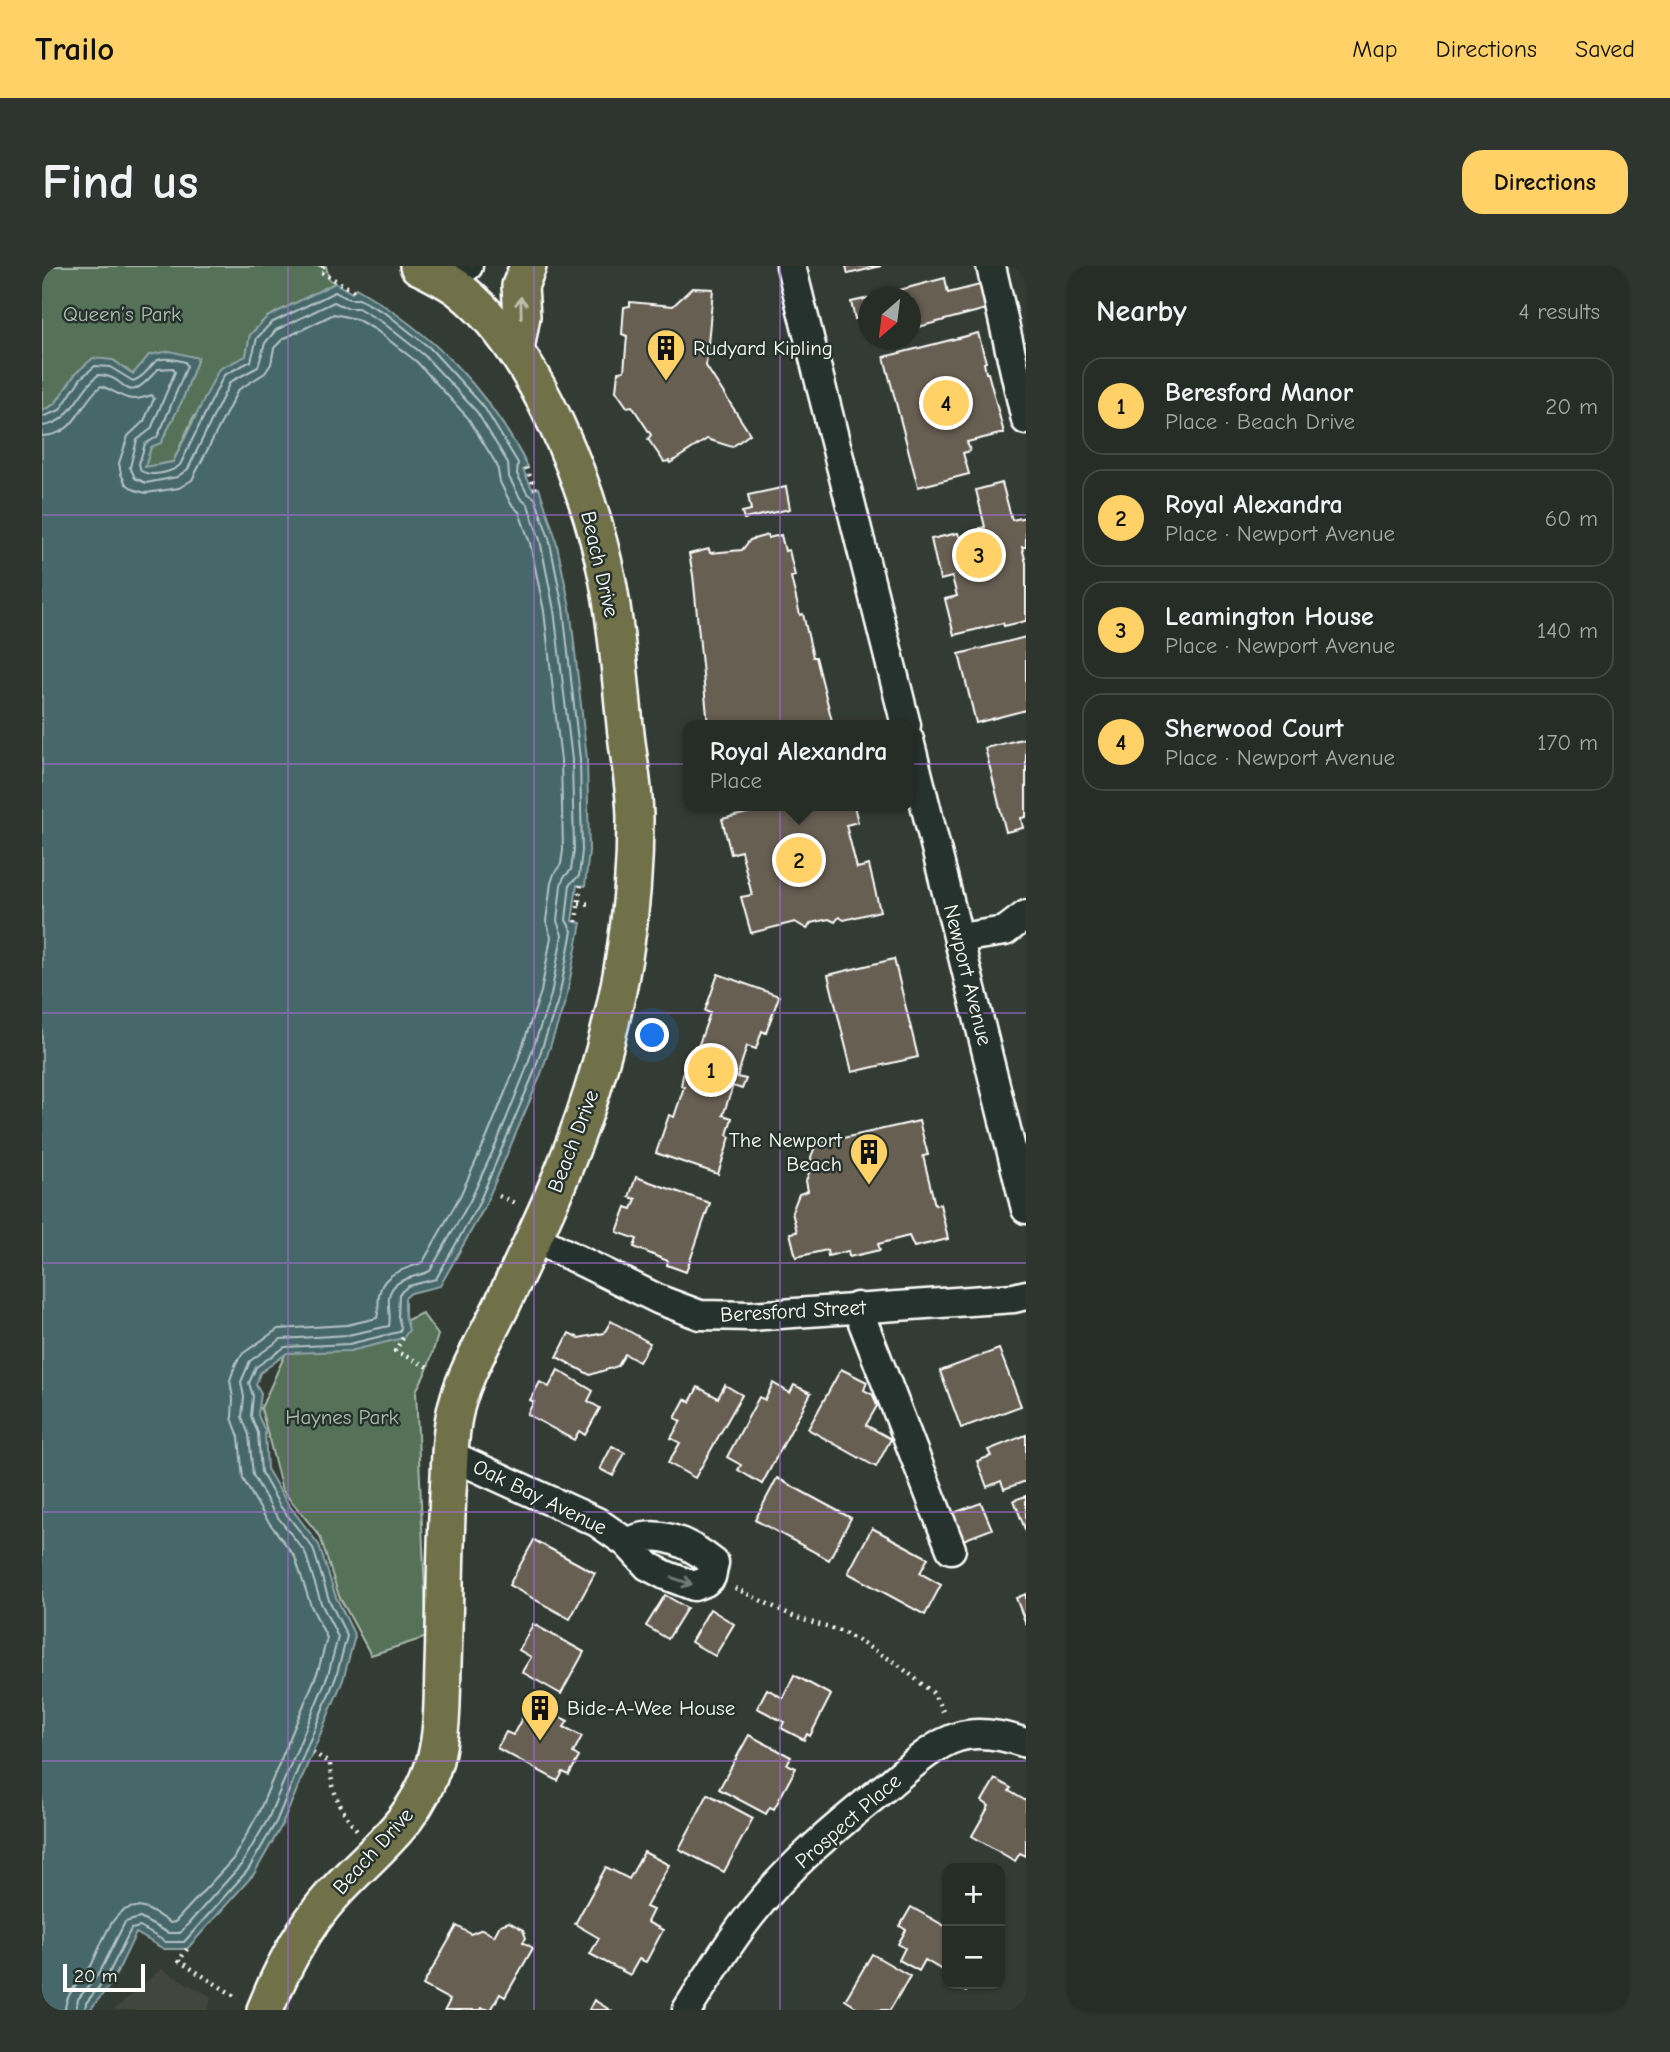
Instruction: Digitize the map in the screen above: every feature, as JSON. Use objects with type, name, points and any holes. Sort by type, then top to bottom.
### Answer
[{"type":"main road","points":[[516,349],[522,316],[520,286],[528,266]]},
{"type":"main road","name":"Beach Drive","points":[[255,2006],[323,1906],[380,1850],[409,1815],[435,1760],[442,1712],[450,1455],[455,1412],[466,1381],[534,1238],[591,1097],[622,980],[631,905],[635,821],[615,631],[607,580],[593,524],[557,429],[516,349],[443,270]]},
{"type":"street","points":[[791,266],[905,720]]},
{"type":"street","points":[[991,266],[1026,420]]},
{"type":"street","name":"Newport Avenue","points":[[914,760],[1026,1209]]},
{"type":"street","points":[[958,938],[1005,931],[1026,915]]},
{"type":"street","name":"Beresford Street","points":[[534,1238],[660,1300],[700,1315],[751,1316],[1026,1295]]},
{"type":"street","points":[[857,1307],[951,1549]]},
{"type":"street","name":"Oak Bay Avenue","points":[[450,1455],[597,1522],[627,1543]]},
{"type":"street","name":"Prospect Place","points":[[687,2010],[750,1915],[798,1862],[822,1838],[921,1758],[957,1737],[977,1734],[1007,1737],[1026,1743]]},
{"type":"path","points":[[323,266],[321,272],[354,291]]},
{"type":"path","points":[[526,468],[534,477],[536,489]]},
{"type":"path","points":[[576,922],[581,885]]},
{"type":"path","points":[[579,903],[592,904]]},
{"type":"path","points":[[499,1196],[520,1206]]},
{"type":"path","points":[[403,1338],[395,1351],[430,1368]]},
{"type":"path","points":[[757,1599],[797,1618],[843,1632],[896,1663],[933,1693],[957,1737]]},
{"type":"path","points":[[313,1752],[330,1764],[331,1782],[337,1802],[362,1836]]},
{"type":"path","points":[[187,1949],[179,1961],[255,2006]]},
{"type":"shaded area","points":[[161,1969],[211,1997],[208,2010],[114,2010]]},
{"type":"green space","name":"Queen’s Park","points":[[42,266],[326,266],[329,279],[335,283],[267,317],[250,335],[246,356],[193,418],[173,462],[145,467],[151,447],[182,401],[198,358],[133,374],[113,360],[76,373],[55,404],[42,411]]},
{"type":"green space","name":"Haynes Park","points":[[422,1313],[438,1335],[427,1370],[416,1391],[427,1637],[371,1655],[339,1596],[320,1536],[282,1490],[261,1408],[291,1341],[394,1326]]},
{"type":"water","points":[[335,283],[352,293],[356,288],[384,305],[456,365],[495,412],[512,438],[528,467],[523,470],[533,490],[539,488],[555,536],[570,607],[587,759],[589,851],[585,886],[577,885],[572,921],[581,923],[566,999],[540,1077],[484,1208],[440,1286],[411,1293],[405,1298],[405,1315],[409,1330],[403,1338],[350,1351],[287,1353],[260,1373],[256,1385],[261,1394],[258,1415],[265,1431],[267,1469],[286,1501],[319,1545],[336,1597],[355,1636],[343,1680],[282,1825],[254,1874],[187,1949],[164,1949],[136,1933],[113,1981],[90,2010],[42,2010],[42,411],[55,404],[76,373],[93,358],[113,360],[133,374],[149,355],[170,351],[198,358],[182,401],[161,443],[151,447],[145,467],[173,462],[219,369],[246,356],[250,335],[267,317]]},
{"type":"building","points":[[846,266],[881,266],[848,274]]},
{"type":"building","points":[[945,278],[948,293],[984,284],[990,308],[921,326],[921,287],[911,287]]},
{"type":"building","name":"Rudyard Kipling","points":[[692,288],[713,289],[706,366],[750,434],[732,447],[707,439],[670,463],[664,462],[648,439],[651,435],[632,406],[627,407],[616,391],[618,372],[624,371],[627,336],[622,334],[624,307],[630,306],[630,302],[673,306]]},
{"type":"building","points":[[858,300],[858,318],[855,319],[851,302]]},
{"type":"building","points":[[978,333],[986,362],[986,373],[1004,433],[967,442],[970,451],[963,453],[969,474],[918,487],[884,357],[921,350],[921,348]]},
{"type":"building","points":[[1002,483],[1012,520],[1026,517],[1026,547],[1022,547],[1026,563],[1026,621],[1004,626],[1003,623],[954,635],[945,599],[957,596],[952,577],[940,580],[931,539],[958,533],[960,538],[981,533],[980,528],[985,527],[976,490]]},
{"type":"building","points":[[786,487],[790,509],[744,519],[742,512],[751,510],[748,495]]},
{"type":"building","points":[[781,535],[785,551],[789,550],[795,576],[791,577],[800,615],[803,614],[832,720],[708,720],[689,554],[709,549],[710,553],[742,550],[750,540]]},
{"type":"building","points":[[1026,637],[1026,710],[976,723],[959,654]]},
{"type":"building","points":[[1026,738],[1026,817],[1021,818],[1023,828],[1006,832],[985,748]]},
{"type":"building","points":[[756,811],[855,811],[858,822],[846,825],[857,868],[869,865],[880,911],[844,920],[839,917],[835,922],[829,919],[811,923],[807,929],[795,922],[751,933],[741,897],[752,895],[741,851],[731,854],[722,819]]},
{"type":"building","points":[[894,959],[918,1057],[852,1072],[828,975]]},
{"type":"building","points":[[718,974],[779,996],[766,1033],[762,1031],[756,1049],[747,1046],[737,1077],[746,1079],[742,1089],[733,1086],[723,1115],[732,1118],[727,1135],[730,1137],[718,1174],[656,1153],[669,1115],[674,1117],[684,1087],[681,1086],[685,1064],[695,1046],[698,1047],[710,1013],[705,1011]]},
{"type":"building","name":"The Newport Beach","points":[[919,1121],[928,1155],[923,1156],[935,1205],[940,1204],[948,1239],[914,1247],[909,1236],[878,1244],[880,1250],[849,1257],[848,1251],[828,1256],[827,1250],[796,1257],[790,1233],[797,1232],[792,1212],[799,1194],[808,1191],[806,1181],[816,1144]]},
{"type":"building","points":[[636,1177],[710,1203],[686,1272],[667,1265],[668,1261],[634,1247],[637,1239],[617,1232],[626,1207],[632,1209],[636,1199],[629,1197]]},
{"type":"building","points":[[611,1321],[650,1343],[639,1362],[625,1354],[618,1366],[590,1375],[557,1357],[569,1333],[579,1338],[604,1333]]},
{"type":"building","points":[[999,1349],[1021,1406],[961,1428],[940,1371]]},
{"type":"building","points":[[841,1369],[867,1382],[864,1390],[873,1395],[877,1406],[866,1425],[891,1439],[876,1467],[808,1429]]},
{"type":"building","points":[[558,1370],[593,1391],[588,1401],[600,1408],[585,1435],[579,1431],[574,1440],[527,1414],[534,1402],[530,1400],[540,1382],[549,1387]]},
{"type":"building","points":[[773,1383],[790,1393],[794,1385],[811,1393],[762,1484],[738,1470],[741,1465],[727,1457],[759,1397],[765,1400]]},
{"type":"building","points":[[725,1385],[742,1395],[695,1478],[668,1463],[680,1443],[671,1438],[681,1421],[675,1418],[685,1399],[690,1402],[698,1387],[718,1398]]},
{"type":"building","points":[[1026,1435],[1026,1481],[1004,1489],[1001,1481],[987,1487],[977,1461],[991,1456],[988,1450]]},
{"type":"building","points":[[612,1446],[625,1453],[613,1476],[600,1469]]},
{"type":"building","points":[[777,1478],[851,1518],[829,1560],[755,1520]]},
{"type":"building","points":[[1026,1496],[1026,1532],[1014,1500]]},
{"type":"building","points":[[981,1503],[992,1529],[963,1540],[953,1513]]},
{"type":"building","points":[[872,1528],[928,1558],[920,1573],[941,1585],[925,1615],[848,1573]]},
{"type":"building","points":[[534,1540],[595,1573],[570,1619],[509,1585]]},
{"type":"building","points":[[1026,1594],[1026,1624],[1016,1598]]},
{"type":"building","points":[[665,1595],[687,1608],[668,1639],[646,1626]]},
{"type":"building","points":[[710,1609],[734,1624],[715,1656],[691,1642]]},
{"type":"building","points":[[533,1624],[584,1652],[561,1694],[522,1672],[531,1657],[519,1650]]},
{"type":"building","points":[[794,1675],[831,1695],[810,1736],[807,1734],[804,1740],[781,1728],[784,1722],[757,1708],[767,1689],[783,1698]]},
{"type":"building","name":"Bide-A-Wee House","points":[[528,1707],[547,1718],[550,1712],[568,1721],[564,1727],[582,1736],[573,1753],[579,1757],[569,1775],[563,1772],[558,1781],[497,1748],[506,1732],[513,1735]]},
{"type":"building","points":[[749,1735],[791,1757],[787,1764],[796,1768],[774,1809],[770,1807],[766,1814],[719,1789]]},
{"type":"building","points":[[995,1779],[1026,1801],[1026,1856],[1020,1853],[1015,1861],[972,1836],[989,1806],[982,1801]]},
{"type":"building","points":[[708,1794],[753,1818],[724,1872],[679,1849]]},
{"type":"building","points":[[644,1852],[669,1865],[646,1907],[653,1910],[647,1922],[663,1930],[646,1962],[639,1959],[630,1975],[590,1954],[599,1938],[575,1924],[606,1867],[629,1879]]},
{"type":"building","points":[[911,1907],[942,1924],[942,1970],[925,1960],[919,1971],[899,1960],[905,1948],[898,1944],[906,1930],[900,1926]]},
{"type":"building","points":[[509,1922],[523,1930],[526,1938],[523,1942],[533,1948],[505,1997],[500,1994],[491,2010],[445,2010],[450,2000],[423,1985],[457,1926],[471,1934],[482,1929],[494,1936],[500,1925]]},
{"type":"building","points":[[872,1954],[910,1976],[890,2010],[861,2010],[845,2000]]},
{"type":"building","points":[[594,2000],[610,2010],[589,2010]]},
{"type":"place","name":"Rudyard Kipling","points":[[666,382]]},
{"type":"place","name":"Sherwood Court","points":[[946,403]]},
{"type":"place","name":"Leamington House","points":[[979,555]]},
{"type":"place","name":"Royal Alexandra","points":[[799,860]]},
{"type":"place","name":"Beresford Manor","points":[[711,1070]]},
{"type":"place","name":"The Newport Beach","points":[[869,1186]]},
{"type":"place","name":"Bide-A-Wee House","points":[[540,1742]]}]
